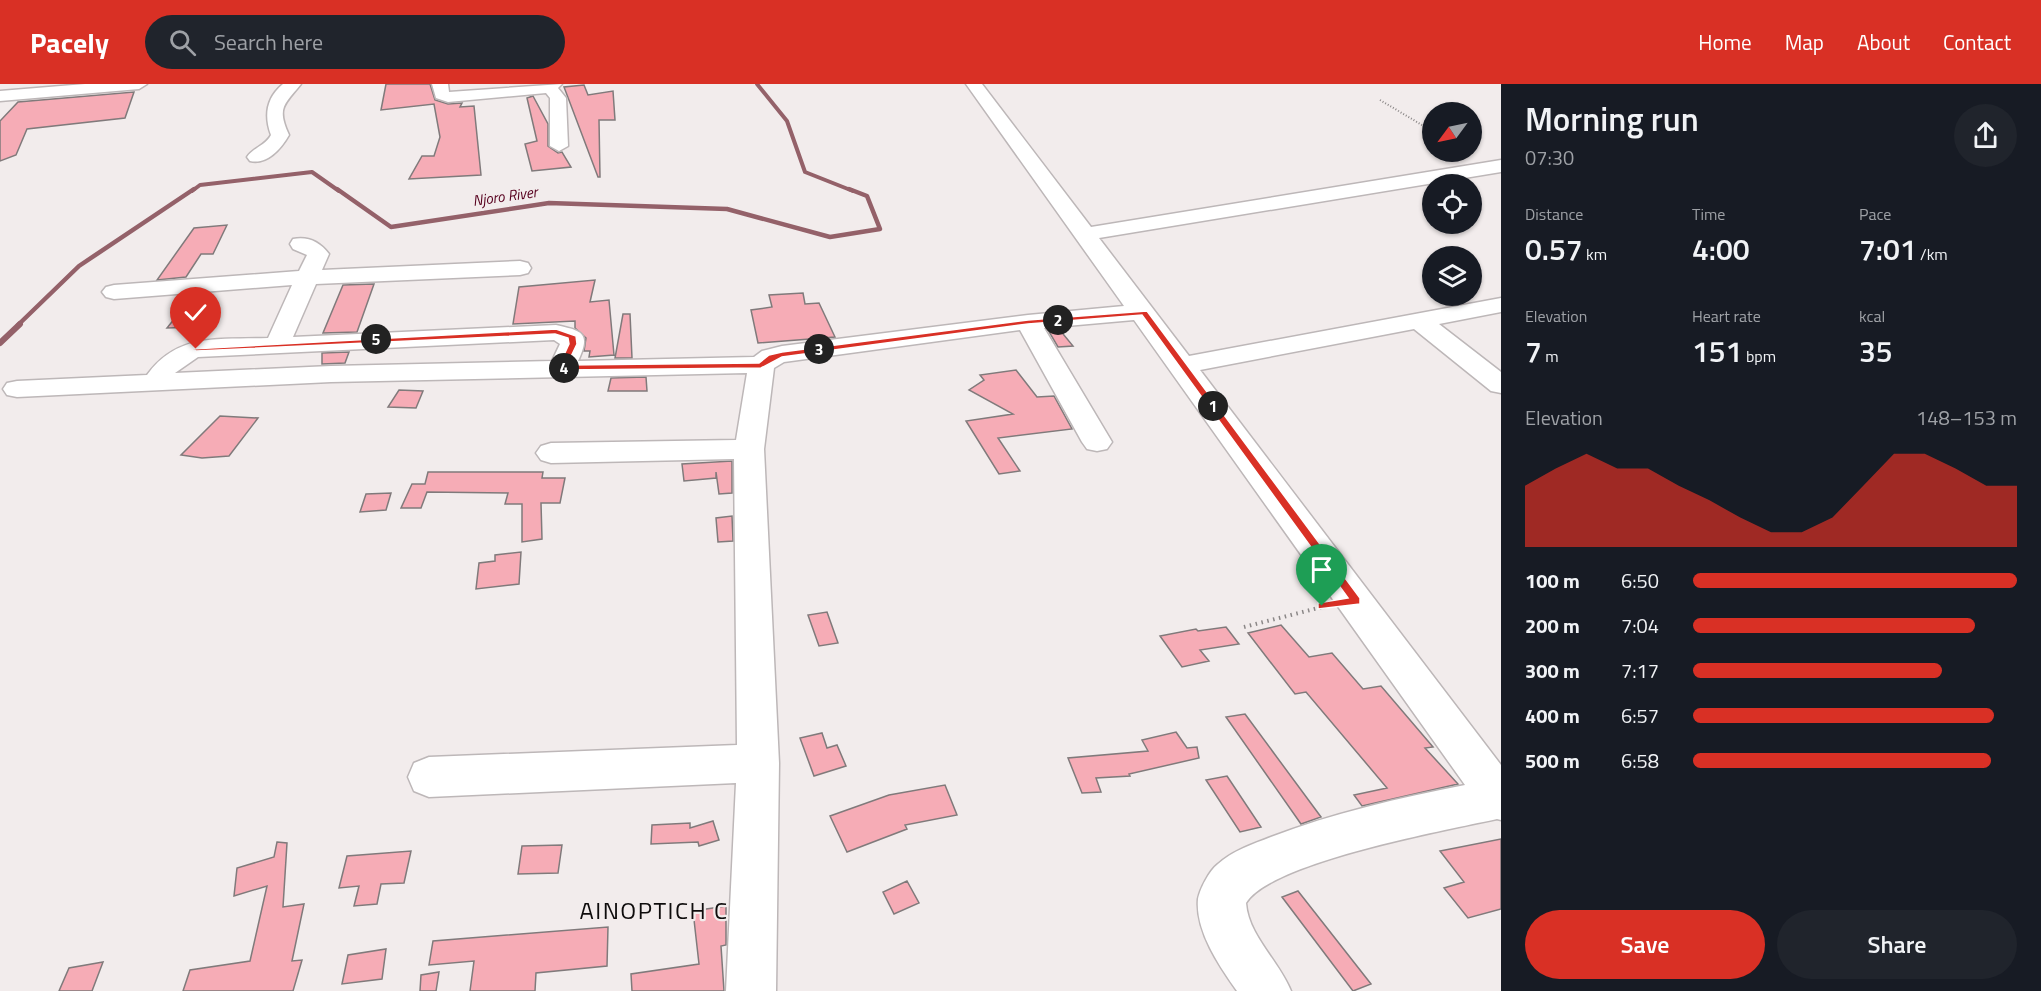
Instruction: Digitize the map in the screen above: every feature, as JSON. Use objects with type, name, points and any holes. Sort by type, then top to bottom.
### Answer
[{"type":"street","points":[[4,103],[26,91],[139,84]]},
{"type":"street","points":[[256,157],[279,140],[280,135],[273,122],[274,110],[280,95],[293,84]]},
{"type":"street","points":[[440,84],[442,95],[448,97],[552,86],[558,98],[559,146]]},
{"type":"street","points":[[974,84],[1184,365],[1501,799],[1349,831],[1250,867],[1234,878],[1222,895],[1223,922],[1266,991]]},
{"type":"street","points":[[1086,234],[1501,166]]},
{"type":"street","points":[[278,344],[318,254],[312,247],[301,244]]},
{"type":"street","points":[[114,292],[309,277],[520,268]]},
{"type":"street","points":[[1184,365],[1501,305]]},
{"type":"street","points":[[17,388],[154,384],[331,374],[761,365],[771,357],[782,354],[1028,322],[1144,312]]},
{"type":"street","points":[[1417,320],[1501,385]]},
{"type":"street","points":[[1028,322],[1097,442]]},
{"type":"street","points":[[154,384],[170,362],[188,351],[278,344],[556,332],[572,336],[573,344],[562,368]]},
{"type":"street","points":[[751,991],[758,763],[748,449],[761,365]]},
{"type":"street","points":[[551,453],[748,449]]},
{"type":"street","points":[[429,777],[758,763]]},
{"type":"path","points":[[1380,100],[1422,125]]},
{"type":"path","points":[[1244,627],[1322,606],[1356,601]]},
{"type":"building","points":[[386,84],[430,84],[435,100],[448,104],[462,103],[460,107],[474,106],[481,175],[409,179],[422,156],[434,156],[440,137],[434,104],[381,110]]},
{"type":"building","points":[[584,85],[588,95],[613,91],[615,120],[599,120],[600,177],[598,177],[564,87]]},
{"type":"building","points":[[134,92],[125,118],[27,129],[16,155],[0,161],[0,121],[18,102]]},
{"type":"building","points":[[533,96],[548,124],[548,146],[558,153],[562,152],[571,167],[532,171],[525,144],[537,141],[527,98]]},
{"type":"building","points":[[227,225],[213,254],[201,254],[186,277],[157,280],[194,228]]},
{"type":"building","points":[[595,280],[590,302],[609,300],[614,355],[589,357],[590,351],[584,351],[586,338],[575,328],[575,321],[513,324],[519,287]]},
{"type":"building","points":[[374,284],[357,332],[323,333],[343,285]]},
{"type":"building","points":[[803,293],[805,304],[819,303],[835,337],[758,343],[751,310],[772,307],[769,295]]},
{"type":"building","points":[[210,307],[198,327],[167,328],[183,308]]},
{"type":"building","points":[[623,314],[630,314],[632,358],[615,358]]},
{"type":"building","points":[[1059,329],[1073,346],[1058,347],[1048,330]]},
{"type":"building","points":[[349,352],[345,363],[322,364],[322,353]]},
{"type":"building","points":[[1016,370],[1037,397],[1054,396],[1072,429],[998,438],[1020,471],[999,474],[966,421],[1013,414],[969,390],[984,380],[980,375]]},
{"type":"building","points":[[646,377],[647,391],[608,391],[611,378]]},
{"type":"building","points":[[399,390],[423,391],[416,408],[388,407]]},
{"type":"building","points":[[220,416],[258,418],[229,456],[202,458],[181,455]]},
{"type":"building","points":[[732,461],[732,493],[719,494],[716,472],[716,478],[684,481],[682,464]]},
{"type":"building","points":[[428,472],[543,472],[542,478],[565,478],[560,503],[541,503],[542,539],[522,542],[522,504],[505,504],[508,493],[427,492],[421,508],[401,508],[412,484],[425,484]]},
{"type":"building","points":[[391,493],[386,510],[360,512],[366,494]]},
{"type":"building","points":[[732,516],[733,541],[718,542],[716,518]]},
{"type":"building","points":[[521,552],[519,584],[476,589],[479,563],[495,561],[495,555]]},
{"type":"building","points":[[827,612],[838,643],[819,646],[808,615]]},
{"type":"building","points":[[1281,625],[1309,657],[1332,653],[1363,689],[1381,686],[1433,747],[1425,748],[1458,784],[1362,806],[1354,795],[1387,788],[1306,692],[1295,694],[1248,633]]},
{"type":"building","points":[[1226,627],[1239,644],[1200,650],[1209,661],[1182,667],[1160,636],[1196,629],[1198,631]]},
{"type":"building","points":[[1245,714],[1321,817],[1301,824],[1226,717]]},
{"type":"building","points":[[1176,732],[1187,748],[1197,747],[1199,758],[1129,774],[1130,776],[1096,778],[1101,792],[1082,793],[1068,758],[1148,751],[1142,740]]},
{"type":"building","points":[[822,733],[827,748],[837,745],[846,766],[814,776],[800,738]]},
{"type":"building","points":[[1227,776],[1261,827],[1240,832],[1206,780]]},
{"type":"building","points":[[945,785],[957,815],[905,825],[907,829],[847,852],[830,816],[889,795]]},
{"type":"building","points":[[713,821],[719,840],[699,846],[698,842],[651,844],[652,825],[690,823],[690,828]]},
{"type":"building","points":[[1501,839],[1501,909],[1468,918],[1444,888],[1464,882],[1440,851]]},
{"type":"building","points":[[277,842],[287,843],[283,907],[304,904],[292,961],[302,960],[293,991],[183,991],[190,970],[250,961],[267,886],[234,896],[237,868],[274,857]]},
{"type":"building","points":[[562,845],[558,873],[518,874],[522,846]]},
{"type":"building","points":[[411,851],[404,883],[381,884],[377,904],[354,906],[359,886],[339,888],[347,856]]},
{"type":"building","points":[[907,881],[919,903],[894,914],[883,892]]},
{"type":"building","points":[[1298,891],[1371,984],[1353,991],[1282,897]]},
{"type":"building","points":[[726,906],[726,945],[721,946],[724,991],[632,991],[631,974],[699,964],[693,911]]},
{"type":"building","points":[[608,927],[607,966],[536,973],[535,991],[470,991],[474,961],[429,965],[433,941]]},
{"type":"building","points":[[386,949],[382,979],[342,984],[348,955]]},
{"type":"building","points":[[103,962],[92,991],[59,991],[69,968]]},
{"type":"building","points":[[439,972],[436,991],[420,991],[421,975]]},
{"type":"waterway","name":"Njoro River","points":[[757,84],[787,121],[805,172],[853,191]]},
{"type":"waterway","name":"Njoro River","points":[[192,191],[200,185],[312,172],[339,191]]},
{"type":"waterway","name":"Njoro River","points":[[18,325],[79,266],[194,189]]},
{"type":"waterway","name":"Njoro River","points":[[337,189],[391,227],[549,203],[727,209],[830,237],[880,229],[867,196],[849,189]]},
{"type":"waterway","name":"Njoro River","points":[[0,343],[20,324]]},
{"type":"district","name":"AINOPTICH C","points":[[654,910]]},
{"type":"route","points":[[196,349],[556,332],[572,336],[573,344],[562,368],[761,365],[771,357],[782,354],[1028,322],[1144,312],[1356,601],[1322,606]]}]
